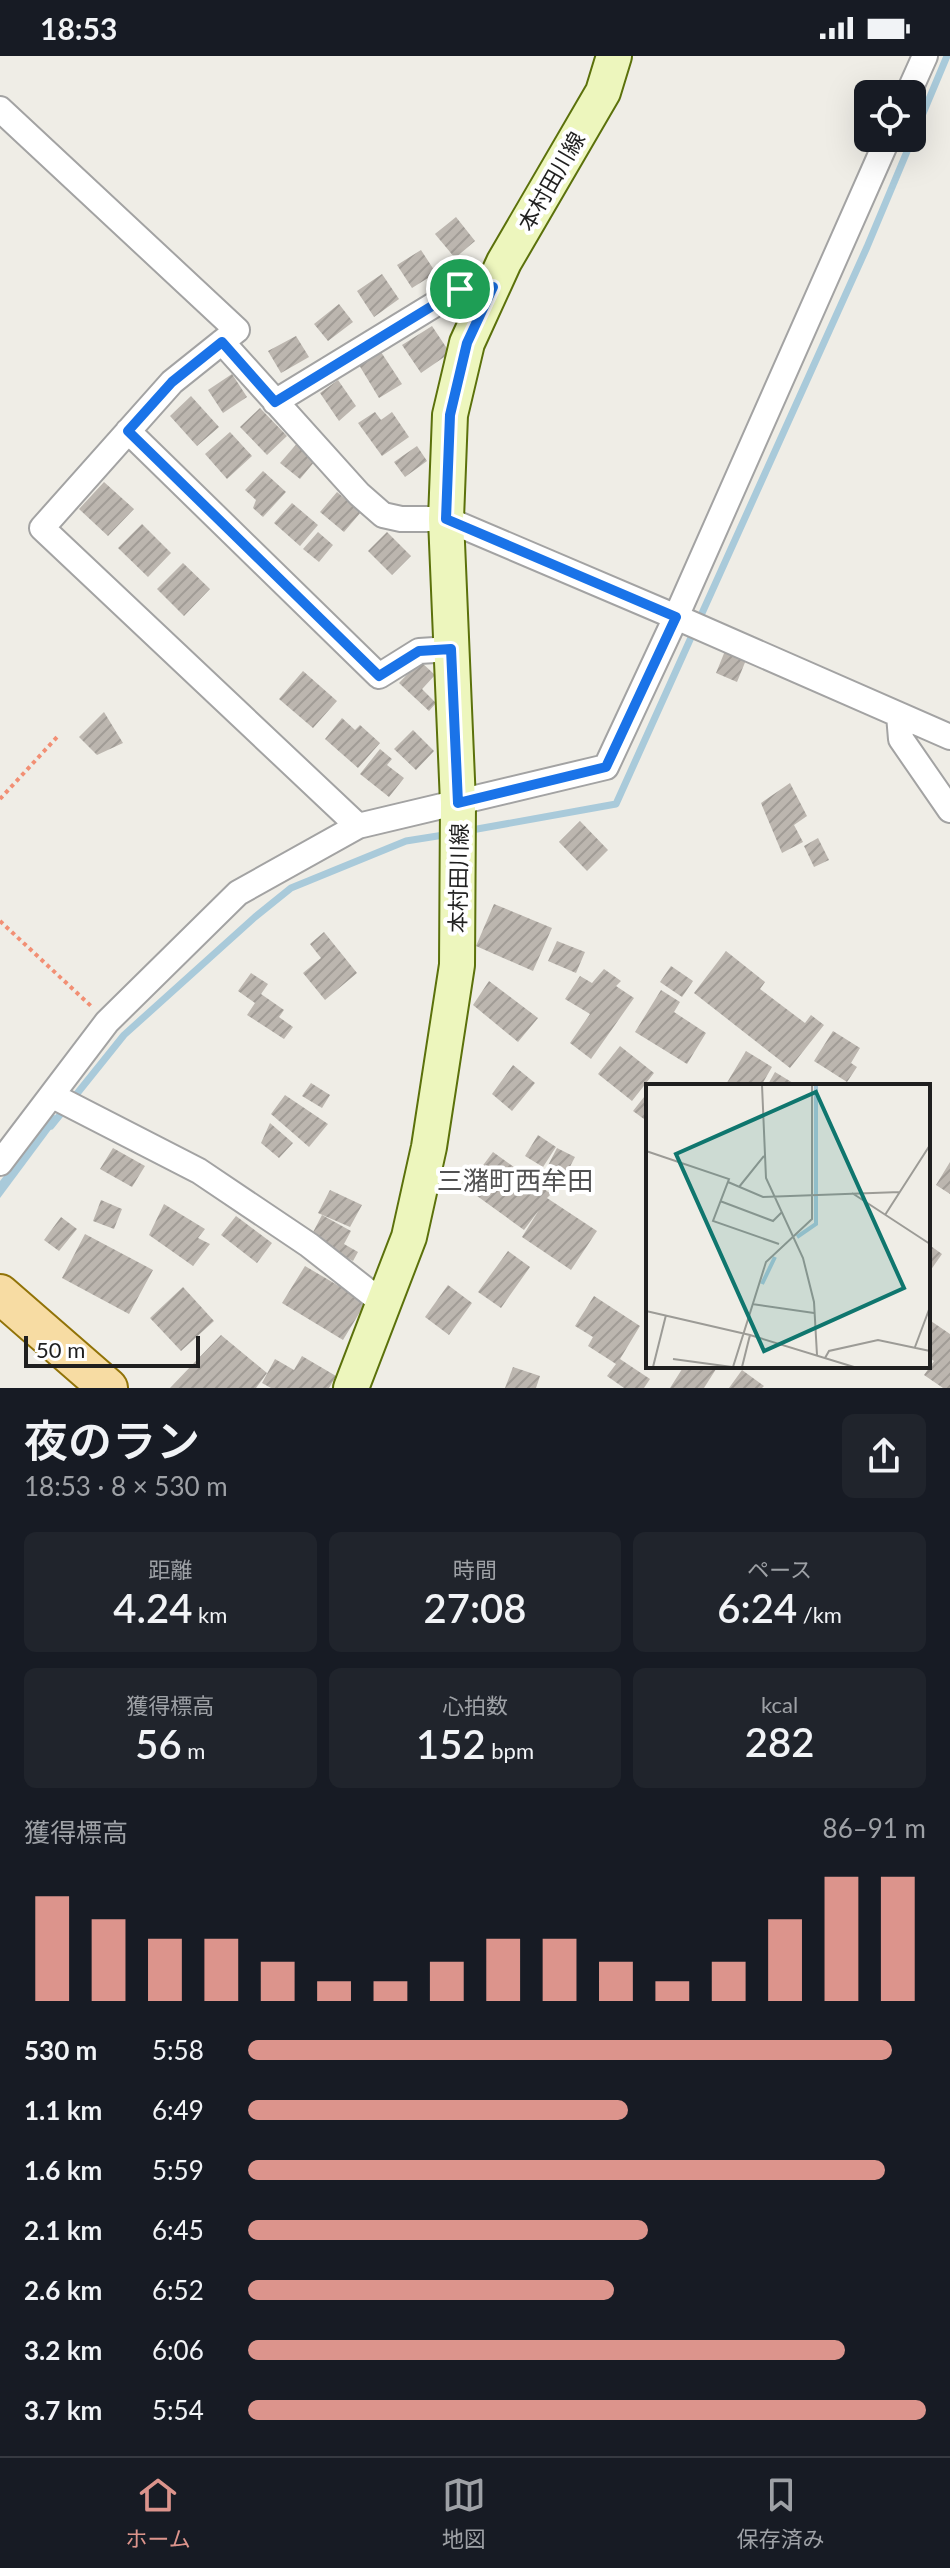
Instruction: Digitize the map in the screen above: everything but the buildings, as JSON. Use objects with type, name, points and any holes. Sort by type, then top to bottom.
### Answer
[{"type":"main road","name":"本村田川線","points":[[351,1388],[409,1237],[429,1147],[457,965],[458,803],[446,519],[450,415],[467,343],[504,262],[603,92],[614,56]]},
{"type":"main road","points":[[0,1294],[108,1388]]},
{"type":"street","points":[[914,80],[925,56]]},
{"type":"street","points":[[0,109],[237,330],[172,382],[42,528],[358,826]]},
{"type":"street","points":[[0,1163],[107,1022],[238,893],[358,826],[606,767],[676,617],[882,152]]},
{"type":"street","points":[[275,402],[460,289],[493,287]]},
{"type":"street","points":[[222,342],[359,494],[383,515],[401,519],[446,519],[950,737]]},
{"type":"street","points":[[128,431],[379,676],[419,651],[451,649]]},
{"type":"street","points":[[899,715],[901,739],[950,810]]},
{"type":"street","points":[[53,1096],[199,1171],[309,1245],[384,1304]]},
{"type":"path","points":[[0,799],[58,736]]},
{"type":"path","points":[[0,921],[107,1022]]},
{"type":"water","points":[[53,1113],[58,1120],[0,1198],[0,1181]]},
{"type":"waterway","points":[[466,831],[616,804],[867,247],[947,56]]},
{"type":"waterway","points":[[51,1126],[124,1035],[291,888],[406,841],[450,834]]},
{"type":"district","name":"三潴町西牟田","points":[[515,1180]]},
{"type":"route","points":[[493,287],[467,343],[450,415],[446,519],[676,617],[606,767],[458,803],[451,649],[419,651],[379,676],[128,431],[172,382],[222,342],[275,402],[460,289],[493,287]]}]
